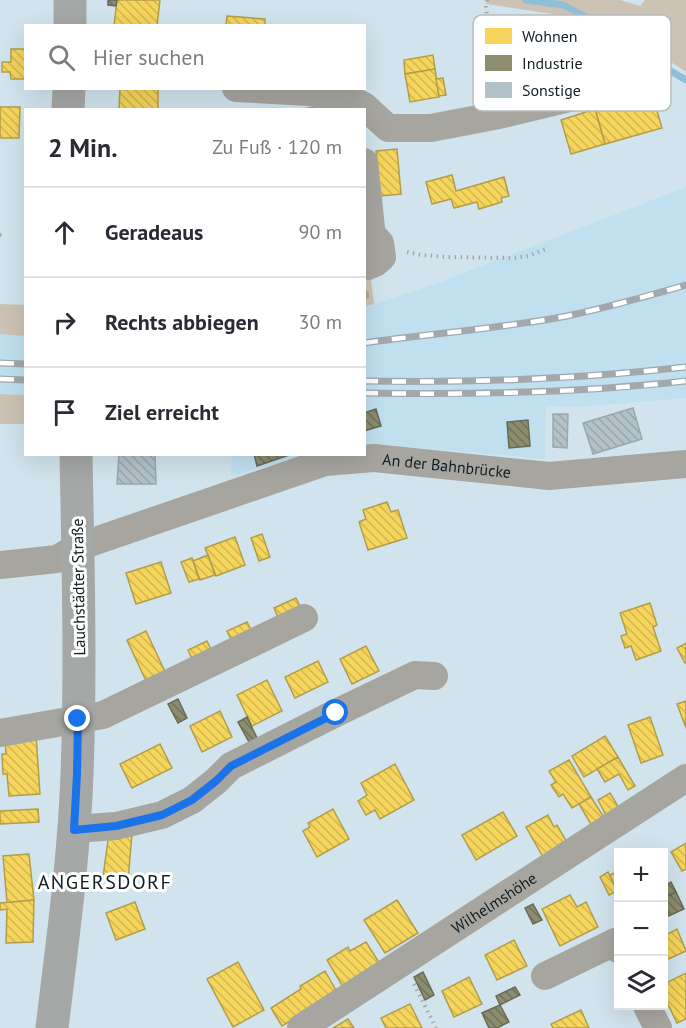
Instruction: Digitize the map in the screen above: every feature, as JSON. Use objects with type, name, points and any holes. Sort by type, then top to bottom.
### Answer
[{"type":"main road","points":[[70,0],[70,24]]},
{"type":"main road","points":[[68,108],[69,90]]},
{"type":"main road","name":"Lauchstädter Straße","points":[[52,1028],[74,830],[77,774],[76,456]]},
{"type":"street","points":[[272,90],[309,92],[364,106],[388,128],[431,128],[516,111]]},
{"type":"street","points":[[366,181],[374,255]]},
{"type":"street","name":"An der Bahnbrücke","points":[[0,565],[57,559],[78,547],[326,462],[374,458],[549,476],[686,464]]},
{"type":"street","points":[[0,733],[104,715],[304,618]]},
{"type":"street","points":[[74,830],[116,826],[162,815],[192,800],[231,766],[252,755],[415,675],[434,676]]},
{"type":"street","name":"Wilhelmshöhe","points":[[300,1028],[686,778]]},
{"type":"street","points":[[545,976],[614,942]]},
{"type":"street","points":[[649,1010],[658,1028]]},
{"type":"path","points":[[498,111],[499,115]]},
{"type":"path","points":[[374,255],[402,251],[447,257],[513,258],[528,256],[546,249]]},
{"type":"path","points":[[403,962],[436,1028]]},
{"type":"shaded area","points":[[686,187],[686,398],[578,407],[546,406],[545,459],[382,445],[366,447],[366,306],[443,281]]},
{"type":"shaded area","points":[[0,331],[24,334],[24,395],[0,394]]},
{"type":"shaded area","points":[[232,456],[304,456],[231,476]]},
{"type":"green space","points":[[487,0],[620,0],[640,6],[645,0],[686,0],[686,72],[671,62],[671,15],[559,15],[486,4]]},
{"type":"green space","points":[[366,238],[374,304],[366,306]]},
{"type":"green space","points":[[0,304],[24,305],[24,336],[0,334]]},
{"type":"green space","points":[[0,394],[24,395],[24,424],[0,424]]},
{"type":"building: Wohnen","points":[[117,0],[160,0],[157,24],[114,24]]},
{"type":"building: Wohnen","points":[[227,16],[265,19],[265,24],[226,24]]},
{"type":"building: Wohnen","points":[[11,49],[24,49],[24,79],[11,79],[10,72],[2,72],[2,62],[11,62]]},
{"type":"building: Wohnen","points":[[433,55],[435,69],[405,74],[404,60]]},
{"type":"building: Wohnen","points":[[435,69],[439,97],[410,102],[405,74]]},
{"type":"building: Wohnen","points":[[443,78],[446,95],[439,96],[436,79]]},
{"type":"building: Wohnen","points":[[120,90],[158,90],[158,108],[119,108]]},
{"type":"building: Wohnen","points":[[0,107],[20,107],[19,138],[0,138]]},
{"type":"building: Wohnen","points":[[596,111],[657,111],[662,128],[605,144]]},
{"type":"building: Wohnen","points":[[596,111],[605,144],[571,154],[561,120]]},
{"type":"building: Wohnen","points":[[397,149],[401,194],[380,196],[376,151]]},
{"type":"building: Wohnen","points":[[452,175],[456,191],[504,177],[509,196],[501,198],[502,202],[479,209],[477,202],[454,208],[451,199],[432,204],[426,182]]},
{"type":"building: Wohnen","points":[[387,502],[391,512],[398,510],[407,538],[368,550],[359,522],[366,519],[363,510]]},
{"type":"building: Wohnen","points":[[262,534],[270,557],[259,561],[251,538]]},
{"type":"building: Wohnen","points":[[235,537],[245,565],[216,576],[205,548]]},
{"type":"building: Wohnen","points":[[208,555],[215,575],[200,580],[193,561]]},
{"type":"building: Wohnen","points":[[192,558],[199,579],[189,582],[181,562]]},
{"type":"building: Wohnen","points":[[161,562],[171,593],[136,604],[126,573]]},
{"type":"building: Wohnen","points":[[296,598],[302,611],[280,622],[274,608]]},
{"type":"building: Wohnen","points":[[650,603],[657,625],[653,627],[661,651],[636,660],[631,646],[625,648],[621,636],[627,634],[620,613]]},
{"type":"building: Wohnen","points":[[247,622],[254,635],[234,645],[227,631]]},
{"type":"building: Wohnen","points":[[146,631],[166,674],[147,683],[127,640]]},
{"type":"building: Wohnen","points":[[207,641],[213,654],[194,663],[188,650]]},
{"type":"building: Wohnen","points":[[686,643],[686,662],[685,663],[677,648]]},
{"type":"building: Wohnen","points":[[366,646],[379,671],[352,684],[340,659]]},
{"type":"building: Wohnen","points":[[318,661],[328,682],[295,698],[285,677]]},
{"type":"building: Wohnen","points":[[267,680],[282,711],[252,726],[237,695]]},
{"type":"building: Wohnen","points":[[686,701],[686,728],[677,704]]},
{"type":"building: Wohnen","points":[[220,711],[232,737],[202,752],[190,726]]},
{"type":"building: Wohnen","points":[[650,717],[663,755],[641,763],[628,725]]},
{"type":"building: Wohnen","points":[[36,735],[40,794],[9,796],[7,774],[3,774],[2,754],[6,754],[5,738]]},
{"type":"building: Wohnen","points":[[605,736],[618,757],[584,777],[572,756]]},
{"type":"building: Wohnen","points":[[160,744],[172,768],[132,788],[120,764]]},
{"type":"building: Wohnen","points":[[618,757],[635,786],[628,790],[619,774],[605,782],[597,769]]},
{"type":"building: Wohnen","points":[[569,760],[591,797],[572,808],[563,794],[559,797],[551,785],[556,782],[549,771]]},
{"type":"building: Wohnen","points":[[395,764],[414,800],[380,819],[375,810],[366,815],[358,801],[367,795],[361,783]]},
{"type":"building: Wohnen","points":[[610,793],[619,808],[607,817],[598,800]]},
{"type":"building: Wohnen","points":[[591,797],[605,819],[592,826],[579,804]]},
{"type":"building: Wohnen","points":[[38,809],[39,822],[0,824],[0,811]]},
{"type":"building: Wohnen","points":[[333,809],[349,839],[317,857],[303,831],[310,827],[308,823]]},
{"type":"building: Wohnen","points":[[503,812],[517,836],[476,860],[462,835]]},
{"type":"building: Wohnen","points":[[548,815],[554,827],[557,825],[568,844],[543,857],[526,827]]},
{"type":"building: Wohnen","points":[[109,833],[132,834],[128,881],[103,877]]},
{"type":"building: Wohnen","points":[[686,843],[686,869],[682,871],[671,852]]},
{"type":"building: Wohnen","points":[[29,854],[34,900],[7,903],[3,856]]},
{"type":"building: Wohnen","points":[[608,872],[614,885],[614,892],[609,895],[600,877]]},
{"type":"building: Wohnen","points":[[570,895],[577,907],[586,902],[598,927],[560,946],[542,909]]},
{"type":"building: Wohnen","points":[[34,900],[33,942],[6,943],[7,909],[0,910],[0,903]]},
{"type":"building: Wohnen","points":[[397,900],[418,933],[385,953],[364,920]]},
{"type":"building: Wohnen","points":[[135,902],[145,929],[116,940],[106,913]]},
{"type":"building: Wohnen","points":[[677,929],[686,951],[668,959],[668,956],[668,934]]},
{"type":"building: Wohnen","points":[[514,940],[527,966],[497,980],[485,955]]},
{"type":"building: Wohnen","points":[[366,942],[380,964],[343,987],[327,960],[348,947],[350,951]]},
{"type":"building: Wohnen","points":[[238,962],[264,1010],[233,1027],[207,979]]},
{"type":"building: Wohnen","points":[[325,971],[337,992],[282,1026],[271,1008]]},
{"type":"building: Wohnen","points":[[686,973],[686,1019],[677,1023],[668,1004],[668,982]]},
{"type":"building: Wohnen","points":[[469,977],[482,1004],[454,1017],[442,991]]},
{"type":"building: Wohnen","points":[[410,1004],[422,1028],[386,1028],[381,1018]]},
{"type":"building: Wohnen","points":[[581,1010],[589,1028],[553,1028],[551,1024]]},
{"type":"building: Wohnen","points":[[348,1019],[354,1028],[333,1028]]},
{"type":"building: Industrie","points":[[108,0],[117,0],[116,6],[108,5]]},
{"type":"building: Industrie","points":[[376,409],[381,426],[366,430],[366,412]]},
{"type":"building: Industrie","points":[[528,420],[530,446],[509,448],[507,422]]},
{"type":"building: Industrie","points":[[254,456],[286,456],[257,466]]},
{"type":"building: Industrie","points":[[178,699],[187,718],[178,723],[168,704]]},
{"type":"building: Industrie","points":[[247,717],[257,738],[249,742],[238,722]]},
{"type":"building: Industrie","points":[[671,882],[676,892],[668,896],[668,884]]},
{"type":"building: Industrie","points":[[676,892],[684,909],[668,916],[668,896]]},
{"type":"building: Industrie","points":[[533,904],[542,920],[533,924],[525,908]]},
{"type":"building: Industrie","points":[[423,972],[434,995],[425,1000],[414,977]]},
{"type":"building: Industrie","points":[[515,987],[520,995],[500,1005],[496,996]]},
{"type":"building: Industrie","points":[[500,1005],[509,1022],[497,1028],[489,1028],[482,1013]]},
{"type":"building: Sonstige","points":[[633,408],[642,439],[593,454],[583,423]]},
{"type":"building: Sonstige","points":[[553,414],[568,414],[567,448],[553,447]]},
{"type":"building: Sonstige","points":[[119,456],[155,456],[156,484],[117,484]]},
{"type":"waterway","points":[[526,0],[563,5],[583,15]]},
{"type":"waterway","points":[[671,71],[686,80]]},
{"type":"railway","points":[[366,343],[556,318],[686,285]]},
{"type":"railway","points":[[0,363],[24,364]]},
{"type":"railway","points":[[366,381],[525,379],[606,375],[686,367]]},
{"type":"railway","points":[[0,379],[24,380]]},
{"type":"railway","points":[[366,393],[525,392],[686,381]]},
{"type":"district","name":"ANGERSDORF","points":[[105,882]]},
{"type":"route","points":[[78,719],[74,830],[116,826],[162,815],[192,800],[231,766],[336,713]]}]
